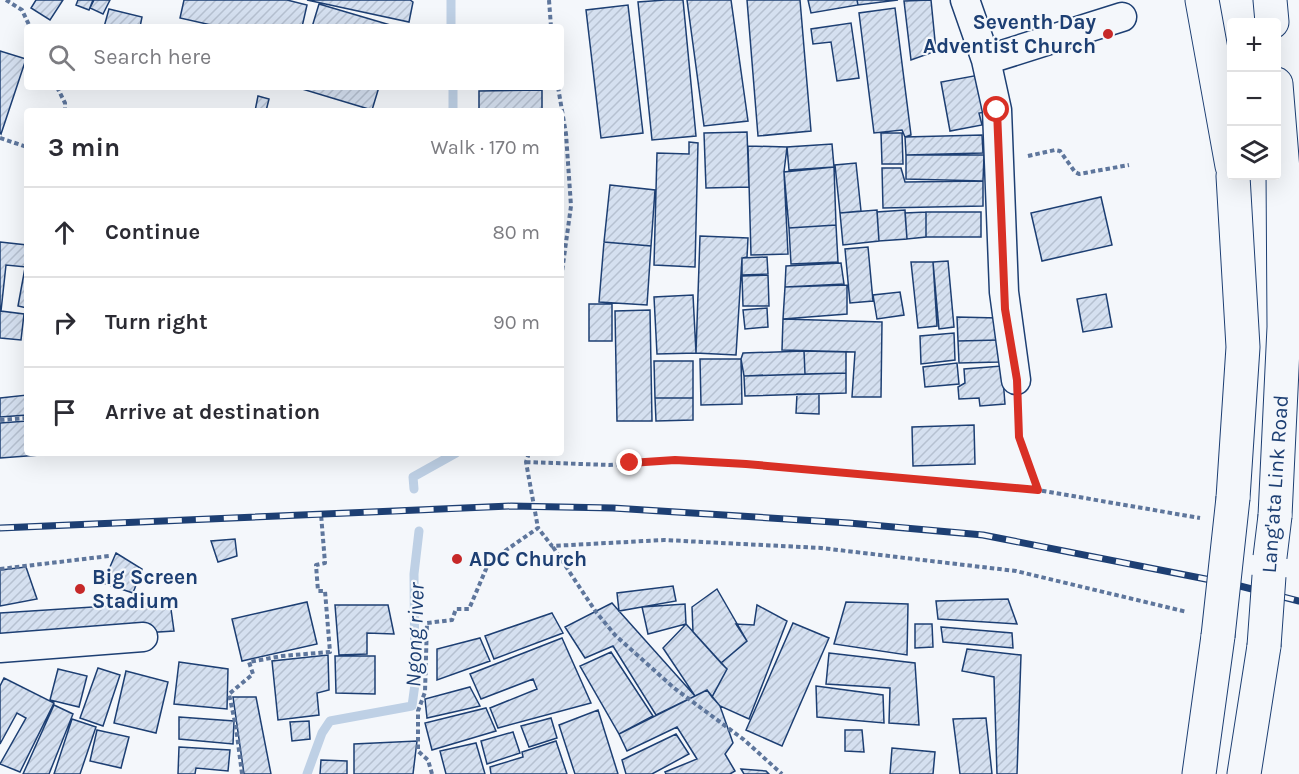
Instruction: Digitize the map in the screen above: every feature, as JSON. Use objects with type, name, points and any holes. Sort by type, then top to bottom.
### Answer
[{"type":"main road","points":[[1202,0],[1227,138]]},
{"type":"main road","points":[[1270,0],[1272,18]]},
{"type":"main road","name":"Lang'ata Link Road","points":[[1244,774],[1264,646],[1275,516],[1284,327],[1283,170],[1279,126]]},
{"type":"main road","name":"Lang'ata Link Road","points":[[1198,774],[1218,636],[1233,498],[1243,347],[1233,180]]},
{"type":"street","points":[[965,0],[986,60],[997,110],[1004,301],[1017,380]]},
{"type":"street","points":[[986,60],[1122,17]]},
{"type":"street","points":[[0,648],[143,637]]},
{"type":"path","points":[[6,0],[22,10],[29,24]]},
{"type":"path","points":[[549,0],[551,24]]},
{"type":"path","points":[[58,90],[66,108]]},
{"type":"path","points":[[559,90],[562,108]]},
{"type":"path","points":[[564,122],[571,206],[564,257]]},
{"type":"path","points":[[0,138],[24,146]]},
{"type":"path","points":[[998,164],[1055,150],[1063,154],[1075,172],[1079,174],[1129,165]]},
{"type":"path","points":[[1017,380],[1019,437],[1038,490]]},
{"type":"path","points":[[0,420],[24,418]]},
{"type":"path","points":[[528,456],[526,462],[538,528],[596,612],[615,635],[675,688],[743,739],[782,774]]},
{"type":"path","points":[[526,462],[609,465],[675,460],[746,464],[1038,490],[1202,518]]},
{"type":"path","points":[[242,774],[229,694],[253,674],[249,662],[282,656],[330,652],[326,591],[318,591],[316,565],[325,563],[321,514]]},
{"type":"path","points":[[432,774],[428,760],[418,751],[418,711],[425,692],[427,622],[452,620],[456,609],[469,609],[489,562],[538,528]]},
{"type":"path","points":[[552,546],[664,540],[821,548],[1016,571],[1189,613]]},
{"type":"path","points":[[0,569],[109,556]]},
{"type":"building","points":[[36,0],[63,0],[50,20],[31,8]]},
{"type":"building","points":[[78,0],[93,0],[89,10],[76,5]]},
{"type":"building","points":[[94,0],[110,0],[103,14],[90,8]]},
{"type":"building","points":[[184,0],[287,0],[307,5],[303,24],[207,24],[180,18]]},
{"type":"building","points":[[307,0],[410,0],[413,2],[409,22]]},
{"type":"building","points":[[683,0],[696,136],[652,140],[638,2]]},
{"type":"building","points":[[687,0],[731,0],[748,121],[704,126]]},
{"type":"building","points":[[747,0],[800,0],[811,131],[758,136]]},
{"type":"building","points":[[808,0],[857,0],[858,5],[811,13]]},
{"type":"building","points":[[857,0],[898,0],[858,5]]},
{"type":"building","points":[[931,0],[936,51],[911,60],[904,1]]},
{"type":"building","points":[[319,4],[387,24],[313,24]]},
{"type":"building","points":[[628,5],[643,133],[601,138],[586,10]]},
{"type":"building","points":[[895,8],[911,135],[905,137],[902,130],[874,133],[859,13]]},
{"type":"building","points":[[109,9],[142,17],[141,24],[105,24]]},
{"type":"building","points":[[851,23],[859,78],[837,81],[831,42],[813,44],[811,29]]},
{"type":"building","points":[[0,51],[24,58],[24,65],[0,133]]},
{"type":"building","points":[[979,75],[986,112],[979,113],[982,125],[950,131],[941,82]]},
{"type":"building","points":[[305,90],[378,90],[373,108],[365,108]]},
{"type":"building","points":[[542,90],[542,108],[479,108],[479,91]]},
{"type":"building","points":[[258,96],[269,99],[267,108],[256,108]]},
{"type":"building","points":[[747,132],[749,187],[706,188],[704,133]]},
{"type":"building","points":[[881,133],[902,133],[903,164],[882,164]]},
{"type":"building","points":[[982,135],[983,153],[906,155],[905,137]]},
{"type":"building","points":[[689,142],[698,143],[695,267],[654,265],[657,153],[689,154]]},
{"type":"building","points":[[832,144],[834,167],[789,170],[787,147]]},
{"type":"building","points":[[748,146],[787,147],[784,172],[788,254],[751,255]]},
{"type":"building","points":[[906,155],[984,155],[983,181],[906,179]]},
{"type":"building","points":[[856,163],[861,211],[840,213],[835,165]]},
{"type":"building","points":[[834,167],[836,225],[789,228],[784,172]]},
{"type":"building","points":[[882,168],[901,168],[905,182],[983,181],[983,206],[883,208]]},
{"type":"building","points":[[610,185],[655,190],[651,246],[604,242]]},
{"type":"building","points":[[1101,197],[1112,245],[1042,261],[1031,213]]},
{"type":"building","points":[[877,210],[879,241],[843,245],[840,213]]},
{"type":"building","points":[[905,210],[907,239],[879,241],[877,212]]},
{"type":"building","points":[[926,212],[926,237],[907,239],[905,213]]},
{"type":"building","points":[[926,212],[981,212],[981,237],[926,237]]},
{"type":"building","points":[[836,225],[838,262],[791,264],[789,228]]},
{"type":"building","points":[[700,236],[748,238],[747,257],[742,258],[736,355],[696,353]]},
{"type":"building","points":[[0,242],[24,245],[24,267],[6,265],[1,311],[24,314],[21,340],[0,338]]},
{"type":"building","points":[[604,242],[651,246],[647,305],[599,302]]},
{"type":"building","points":[[868,247],[873,301],[850,303],[845,249]]},
{"type":"building","points":[[767,257],[768,274],[742,275],[742,258]]},
{"type":"building","points":[[948,261],[954,327],[939,329],[933,262]]},
{"type":"building","points":[[911,262],[933,262],[937,326],[918,328]]},
{"type":"building","points":[[841,263],[844,284],[785,287],[786,266]]},
{"type":"building","points":[[24,273],[24,307],[18,306]]},
{"type":"building","points":[[768,275],[769,306],[743,306],[742,276]]},
{"type":"building","points":[[847,285],[847,314],[783,319],[785,287]]},
{"type":"building","points":[[900,292],[904,315],[877,319],[873,295]]},
{"type":"building","points":[[1106,294],[1112,327],[1083,332],[1077,299]]},
{"type":"building","points":[[693,295],[696,353],[657,354],[654,297]]},
{"type":"building","points":[[589,304],[612,304],[612,341],[589,341]]},
{"type":"building","points":[[767,308],[768,327],[745,329],[743,310]]},
{"type":"building","points":[[650,310],[652,421],[617,421],[615,311]]},
{"type":"building","points":[[957,317],[998,318],[999,340],[958,341]]},
{"type":"building","points":[[783,319],[882,322],[881,397],[852,397],[855,352],[782,350]]},
{"type":"building","points":[[954,333],[955,360],[921,364],[920,336]]},
{"type":"building","points":[[999,340],[999,362],[959,363],[958,341]]},
{"type":"building","points":[[804,351],[846,352],[846,373],[805,374]]},
{"type":"building","points":[[804,351],[805,374],[744,376],[741,359],[743,353]]},
{"type":"building","points":[[700,359],[741,359],[742,404],[701,405]]},
{"type":"building","points":[[654,361],[693,361],[693,398],[655,398]]},
{"type":"building","points":[[957,363],[959,384],[925,387],[923,367]]},
{"type":"building","points":[[1002,366],[1005,404],[980,406],[979,398],[959,399],[958,387],[965,383],[964,369]]},
{"type":"building","points":[[846,373],[846,393],[745,396],[744,376]]},
{"type":"building","points":[[797,394],[819,394],[819,414],[796,413]]},
{"type":"building","points":[[24,395],[24,415],[0,417],[0,398]]},
{"type":"building","points":[[655,398],[693,398],[693,420],[656,421]]},
{"type":"building","points":[[24,421],[24,456],[27,456],[0,458],[0,423]]},
{"type":"building","points":[[974,425],[975,464],[913,466],[912,427]]},
{"type":"building","points":[[235,539],[237,556],[218,562],[211,541]]},
{"type":"building","points":[[116,553],[142,569],[133,593],[103,583]]},
{"type":"building","points":[[26,567],[37,599],[0,606],[0,570]]},
{"type":"building","points":[[673,586],[676,601],[619,611],[617,593]]},
{"type":"building","points":[[717,589],[747,641],[721,663],[693,632],[692,607]]},
{"type":"building","points":[[1008,599],[1017,624],[938,619],[936,601]]},
{"type":"building","points":[[170,602],[174,631],[0,642],[0,613]]},
{"type":"building","points":[[307,602],[317,644],[242,661],[232,619]]},
{"type":"building","points":[[846,602],[908,604],[907,655],[834,644]]},
{"type":"building","points":[[612,603],[695,696],[656,715],[613,646],[585,658],[565,627]]},
{"type":"building","points":[[685,604],[686,624],[648,634],[642,607]]},
{"type":"building","points":[[335,605],[388,605],[394,634],[367,633],[367,654],[339,655]]},
{"type":"building","points":[[757,605],[787,621],[749,719],[720,706],[712,697],[727,669],[721,663],[747,641],[736,624],[754,625]]},
{"type":"building","points":[[552,613],[563,633],[494,659],[485,636]]},
{"type":"building","points":[[793,623],[829,638],[782,746],[746,730]]},
{"type":"building","points":[[686,624],[727,669],[712,697],[707,690],[695,696],[663,648]]},
{"type":"building","points":[[915,624],[932,624],[933,647],[915,648]]},
{"type":"building","points":[[941,627],[1012,633],[1013,648],[943,642]]},
{"type":"building","points":[[480,638],[490,661],[437,680],[437,649]]},
{"type":"building","points":[[562,638],[591,703],[498,728],[490,708],[537,689],[533,679],[481,699],[470,674]]},
{"type":"building","points":[[967,649],[1021,655],[1017,774],[997,774],[994,677],[962,671]]},
{"type":"building","points":[[611,652],[653,716],[619,734],[580,666]]},
{"type":"building","points":[[829,653],[915,663],[919,725],[889,723],[890,688],[826,684]]},
{"type":"building","points":[[328,655],[329,690],[317,693],[319,715],[278,720],[272,661]]},
{"type":"building","points":[[335,656],[375,656],[375,694],[336,693]]},
{"type":"building","points":[[179,662],[228,669],[227,709],[174,704]]},
{"type":"building","points":[[98,668],[120,675],[103,726],[80,718]]},
{"type":"building","points":[[58,669],[87,676],[79,707],[50,700]]},
{"type":"building","points":[[126,671],[168,682],[156,733],[114,723]]},
{"type":"building","points":[[4,678],[54,703],[20,772],[0,764],[26,718],[17,713],[0,744],[0,686]]},
{"type":"building","points":[[816,686],[883,695],[884,723],[817,717]]},
{"type":"building","points":[[470,687],[480,706],[427,718],[425,699]]},
{"type":"building","points":[[707,690],[720,706],[733,743],[725,754],[735,771],[730,774],[666,774],[665,772],[697,759],[677,727],[627,751],[619,734]]},
{"type":"building","points":[[233,697],[256,697],[271,774],[244,774]]},
{"type":"building","points":[[54,705],[73,714],[49,774],[23,774]]},
{"type":"building","points":[[486,708],[496,731],[432,750],[425,723]]},
{"type":"building","points":[[598,710],[618,774],[575,774],[559,725]]},
{"type":"building","points":[[179,717],[234,721],[233,744],[179,739]]},
{"type":"building","points":[[551,718],[557,738],[529,747],[521,726]]},
{"type":"building","points":[[986,718],[992,774],[960,774],[953,719]]},
{"type":"building","points":[[72,719],[96,727],[80,774],[54,774]]},
{"type":"building","points":[[309,721],[310,739],[292,741],[290,722]]},
{"type":"building","points":[[97,730],[129,737],[121,768],[90,761]]},
{"type":"building","points":[[845,730],[862,730],[864,752],[845,751]]},
{"type":"building","points":[[513,732],[520,753],[487,764],[481,741]]},
{"type":"building","points":[[676,734],[689,754],[652,774],[626,774],[622,760]]},
{"type":"building","points":[[417,741],[413,774],[354,774],[354,744]]},
{"type":"building","points":[[556,741],[567,774],[491,774],[490,767],[523,757],[522,752]]},
{"type":"building","points":[[476,743],[485,774],[446,774],[440,751]]},
{"type":"building","points":[[179,747],[230,750],[228,771],[196,768],[195,774],[178,774]]},
{"type":"building","points":[[892,748],[935,752],[933,774],[890,774]]},
{"type":"building","points":[[321,760],[347,761],[347,774],[320,774]]},
{"type":"building","points":[[741,769],[766,771],[769,774],[744,774]]},
{"type":"waterway","name":"Ngong river","points":[[451,0],[451,24]]},
{"type":"waterway","name":"Ngong river","points":[[453,90],[453,108]]},
{"type":"waterway","name":"Ngong river","points":[[414,489],[413,477],[451,456]]},
{"type":"waterway","name":"Ngong river","points":[[307,774],[322,733],[330,721],[412,706],[415,684],[414,574],[419,531]]},
{"type":"railway","points":[[0,528],[511,506],[613,508],[849,523],[983,535],[1236,585],[1299,601]]},
{"type":"place","name":"Seventh Day Adventist Church","points":[[1108,34]]},
{"type":"place","name":"ADC Church","points":[[457,559]]},
{"type":"place","name":"Big Screen Stadium","points":[[80,589]]},
{"type":"route","points":[[630,463],[675,460],[746,464],[1038,490],[1019,437],[1017,380],[1005,309],[997,110]]}]
